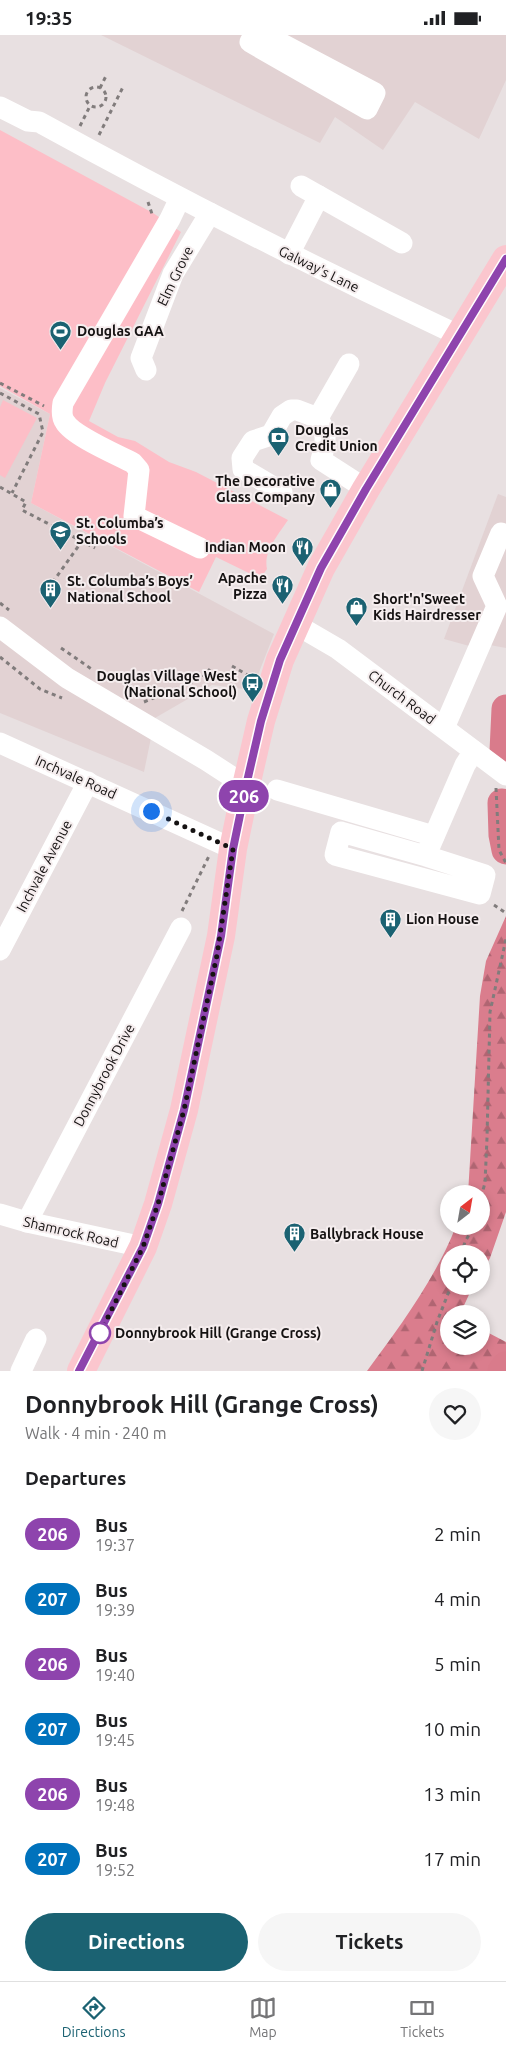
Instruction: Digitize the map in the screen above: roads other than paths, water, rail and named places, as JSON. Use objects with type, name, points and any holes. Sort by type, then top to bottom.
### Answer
[{"type":"main road","points":[[82,1369],[143,1247],[158,1204],[184,1110],[221,936],[224,845],[246,786],[261,721],[280,660],[321,568],[366,489],[506,259]]},
{"type":"street","points":[[251,37],[375,93],[367,109],[251,37]]},
{"type":"street","name":"Galway's Lane","points":[[0,107],[28,121],[39,122],[289,254],[460,336]]},
{"type":"street","points":[[289,254],[310,191],[402,243]]},
{"type":"street","points":[[180,198],[170,219],[63,403],[63,416],[64,421],[74,432],[133,463],[139,470],[134,516],[200,548]]},
{"type":"street","name":"Elm Grove","points":[[146,370],[141,358],[163,296],[183,255],[210,213]]},
{"type":"street","points":[[318,418],[349,364]]},
{"type":"street","points":[[282,492],[243,469],[242,458],[253,441],[270,435],[282,416],[291,409],[318,418],[326,433],[326,443],[321,460],[366,489]]},
{"type":"street","points":[[444,728],[497,606],[483,576],[501,533]]},
{"type":"street","points":[[7,620],[67,678],[246,786]]},
{"type":"street","name":"Church Road","points":[[295,624],[338,649],[444,728],[474,751],[505,784]]},
{"type":"street","name":"Inchvale Road","points":[[0,743],[224,845]]},
{"type":"street","points":[[418,877],[465,765],[474,751]]},
{"type":"street","name":"Inchvale Avenue","points":[[0,950],[88,782]]},
{"type":"street","points":[[277,790],[434,836]]},
{"type":"street","points":[[341,832],[485,875],[480,894],[418,877],[335,855],[341,832]]},
{"type":"street","name":"Donnybrook Drive","points":[[27,1222],[181,928]]},
{"type":"street","name":"Shamrock Road","points":[[0,1214],[27,1222],[143,1247]]},
{"type":"street","points":[[21,1371],[36,1339]]},
{"type":"waterway","points":[[504,751],[506,709]]},
{"type":"waterway","points":[[502,803],[503,835],[506,850]]},
{"type":"waterway","points":[[502,1371],[506,1366]]},
{"type":"place","name":"Douglas GAA","points":[[61,350]]},
{"type":"place","name":"Douglas Credit Union","points":[[279,457]]},
{"type":"place","name":"The Decorative Glass Company","points":[[331,508]]},
{"type":"place","name":"St. Columba’s Schools","points":[[60,550]]},
{"type":"place","name":"Indian Moon","points":[[302,566]]},
{"type":"place","name":"Apache Pizza","points":[[283,605]]},
{"type":"place","name":"St. Columba’s Boys’ National School","points":[[51,608]]},
{"type":"place","name":"Short'n'Sweet Kids Hairdresser","points":[[357,626]]},
{"type":"place","name":"Douglas Village West (National School)","points":[[253,703]]},
{"type":"place","name":"Lion House","points":[[390,938]]},
{"type":"place","name":"Ballybrack House","points":[[294,1253]]},
{"type":"place","name":"Donnybrook Hill (Grange Cross)","points":[[100,1333]]}]
